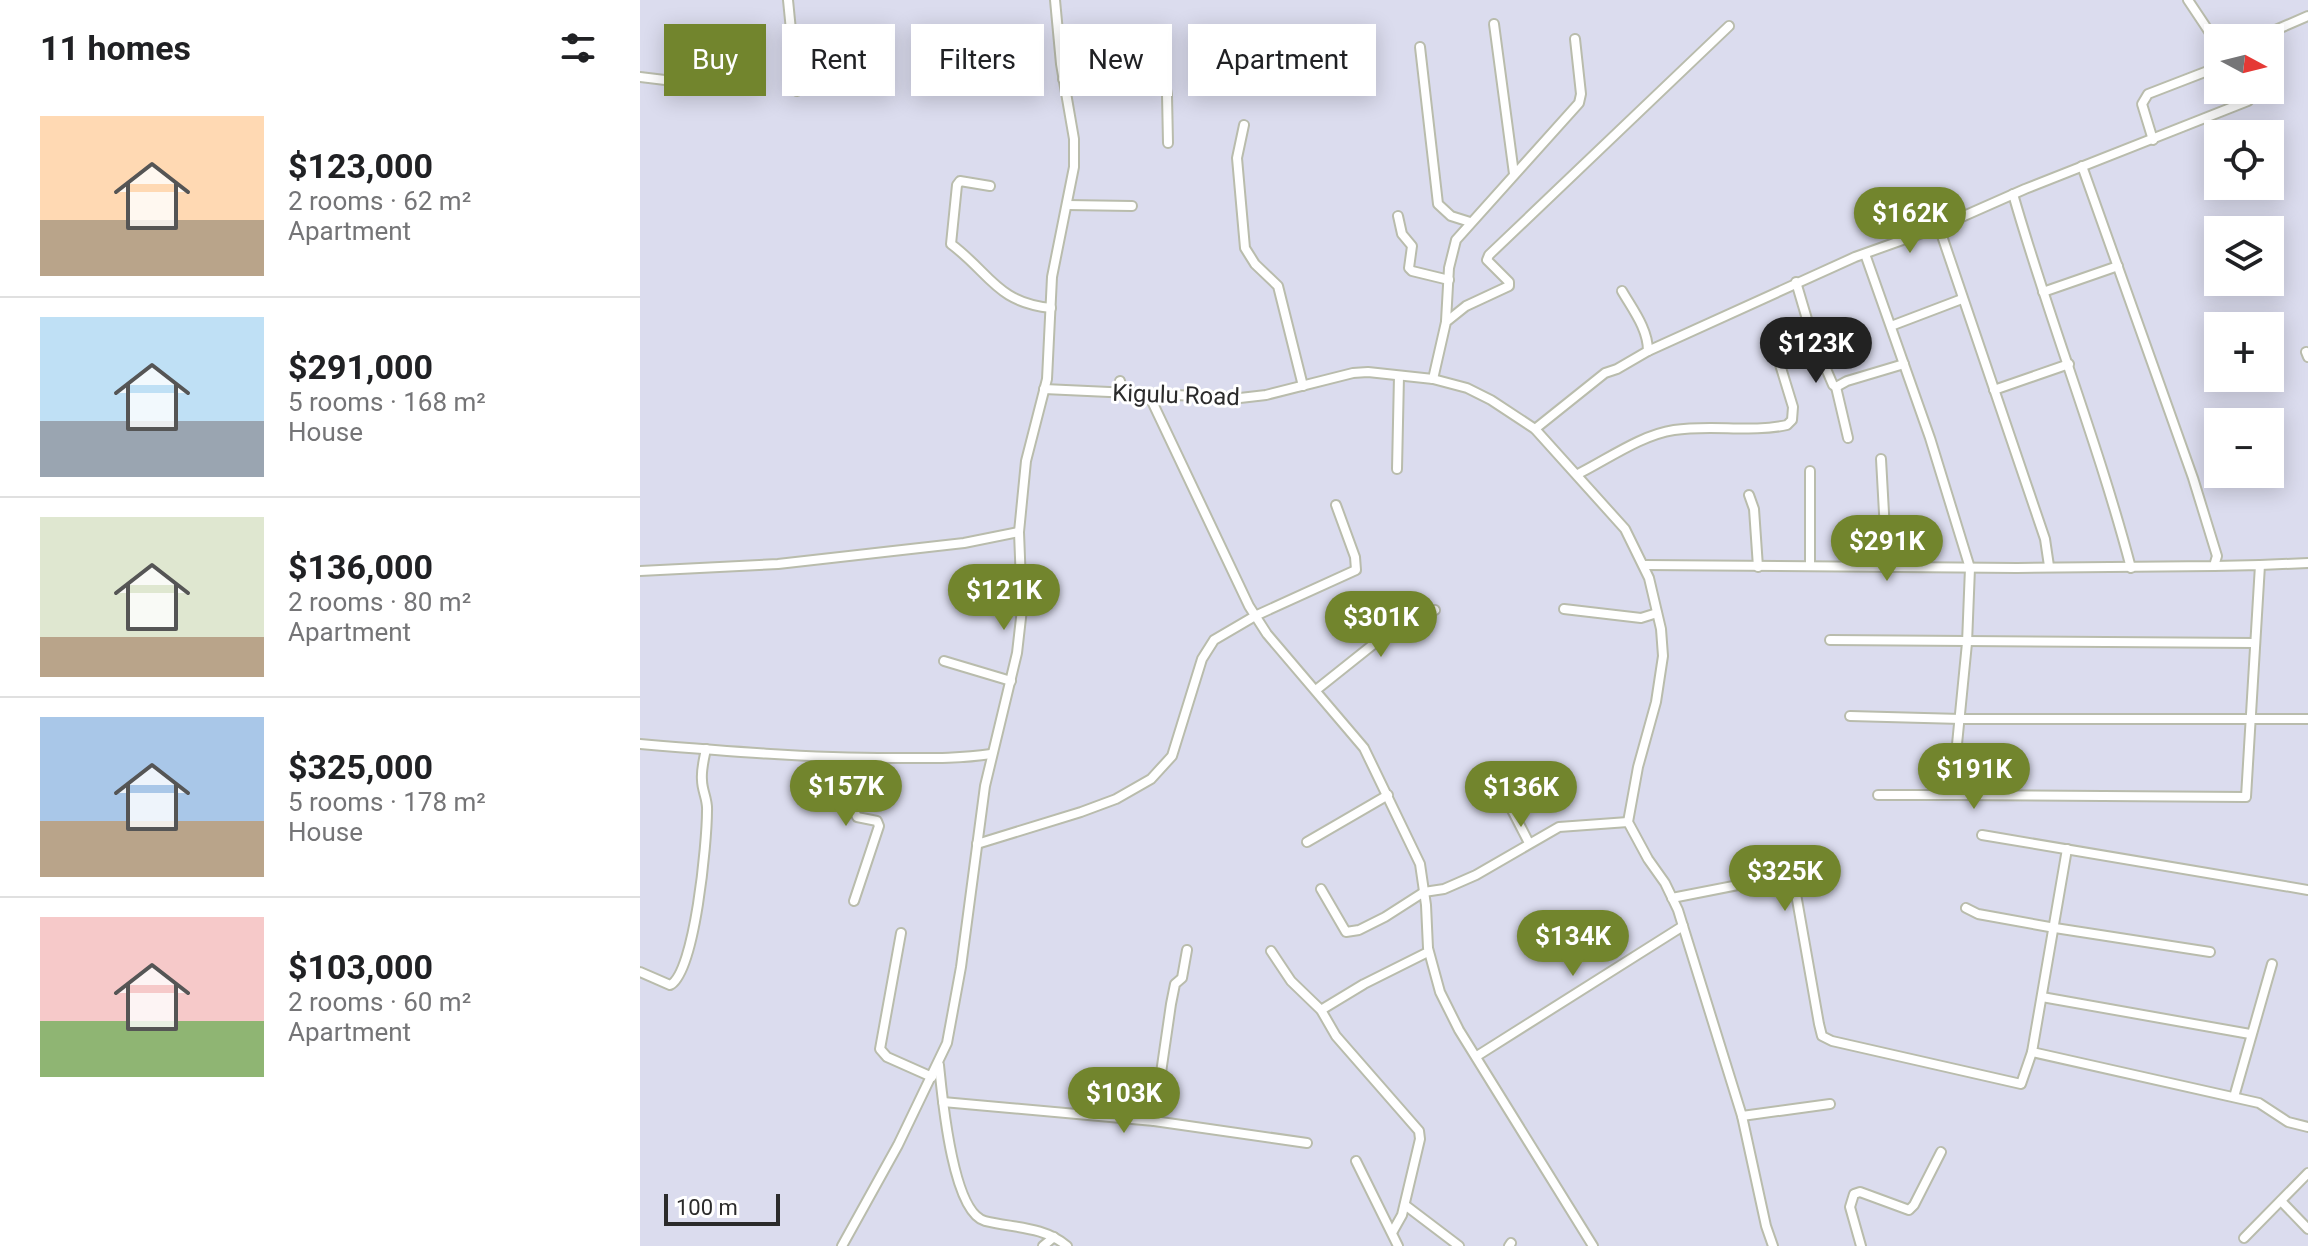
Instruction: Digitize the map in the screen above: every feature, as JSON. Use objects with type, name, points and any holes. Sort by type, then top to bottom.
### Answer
[{"type":"street","points":[[788,0],[790,24]]},
{"type":"street","points":[[1055,0],[1060,49]]},
{"type":"street","points":[[2188,0],[2204,24]]},
{"type":"street","points":[[2284,26],[2308,16]]},
{"type":"street","points":[[1494,24],[1514,174]]},
{"type":"street","points":[[1446,322],[1466,306],[1507,290],[1509,282],[1489,264],[1489,255],[1729,26]]},
{"type":"street","points":[[1433,379],[1446,322],[1456,240],[1579,103],[1581,94],[1575,39]]},
{"type":"street","points":[[1420,47],[1438,204],[1451,216],[1470,222]]},
{"type":"street","points":[[2153,140],[2142,104],[2148,94],[2204,72]]},
{"type":"street","points":[[640,77],[664,80]]},
{"type":"street","points":[[842,1246],[939,1064],[950,1032],[991,754],[1017,653],[1022,609],[1019,532],[1026,461],[1049,364],[1054,262],[1075,152],[1066,96]]},
{"type":"street","points":[[1167,96],[1168,143]]},
{"type":"street","points":[[1535,429],[1605,373],[1796,282],[2240,104]]},
{"type":"street","points":[[1244,125],[1237,158],[1245,248],[1255,264],[1278,286],[1303,386]]},
{"type":"street","points":[[2082,166],[2193,478],[2217,556],[2214,566]]},
{"type":"street","points":[[990,186],[960,181],[957,185],[951,244],[1006,295],[1032,306],[1051,308]]},
{"type":"street","points":[[2013,194],[2131,568]]},
{"type":"street","points":[[1067,205],[1132,206]]},
{"type":"street","points":[[1398,216],[1402,234],[1412,246],[1409,268],[1449,280]]},
{"type":"street","points":[[1939,227],[2045,539],[2049,566]]},
{"type":"street","points":[[1865,254],[1970,568],[1961,719],[1952,795]]},
{"type":"street","points":[[2043,292],[2118,266]]},
{"type":"street","points":[[1796,282],[1812,336],[1836,387],[1848,438]]},
{"type":"street","points":[[1622,291],[1643,328],[1648,351]]},
{"type":"street","points":[[1891,326],[1962,299]]},
{"type":"street","points":[[1578,474],[1658,433],[1684,428],[1787,425],[1792,420],[1793,407],[1778,358]]},
{"type":"street","points":[[1836,387],[1904,364]]},
{"type":"street","points":[[1994,390],[2069,364]]},
{"type":"street","name":"Kigulu Road","points":[[1044,389],[1253,398],[1353,373],[1384,373],[1433,379],[1467,388],[1535,429],[1625,529],[1644,565],[1657,613],[1663,656],[1662,677],[1628,822]]},
{"type":"street","points":[[1397,469],[1399,376]]},
{"type":"street","points":[[1120,381],[1123,392]]},
{"type":"street","points":[[1148,393],[1241,594],[1267,634],[1364,748],[1420,864],[1428,952],[1440,992],[1459,1030],[1593,1246]]},
{"type":"street","points":[[1881,459],[1887,567]]},
{"type":"street","points":[[1810,471],[1810,566]]},
{"type":"street","points":[[1749,495],[1756,524],[1758,567]]},
{"type":"street","points":[[977,844],[1116,799],[1161,771],[1174,752],[1207,648],[1222,633],[1356,570],[1355,557],[1336,505]]},
{"type":"street","points":[[640,571],[778,564],[964,543],[1019,532]]},
{"type":"street","points":[[1644,565],[2131,568],[2308,563]]},
{"type":"street","points":[[1878,795],[2246,797],[2260,565]]},
{"type":"street","points":[[1564,609],[1641,618],[1657,613]]},
{"type":"street","points":[[1316,690],[1395,627],[1435,610]]},
{"type":"street","points":[[1830,640],[2255,643]]},
{"type":"street","points":[[944,661],[1011,681]]},
{"type":"street","points":[[1850,716],[2308,719]]},
{"type":"street","points":[[640,744],[871,758],[956,758],[991,754]]},
{"type":"street","points":[[640,972],[670,985],[676,982],[682,971],[697,918],[708,810],[701,776],[706,749]]},
{"type":"street","points":[[854,901],[879,826],[877,821],[857,817],[854,810],[871,758]]},
{"type":"street","points":[[1497,781],[1529,843]]},
{"type":"street","points":[[1307,842],[1388,795]]},
{"type":"street","points":[[1321,889],[1346,932],[1359,930],[1424,892],[1444,889],[1476,875],[1559,827],[1628,822],[1672,898],[1683,926],[1742,1116],[1773,1246]]},
{"type":"street","points":[[1982,835],[2308,890]]},
{"type":"street","points":[[1672,898],[1784,876],[1793,877],[1822,1036],[1832,1041],[2021,1084],[2032,1052],[2067,849]]},
{"type":"street","points":[[1966,908],[1978,914],[2055,928],[2210,952]]},
{"type":"street","points":[[1477,1056],[1683,926]]},
{"type":"street","points":[[901,933],[880,1049],[887,1057],[932,1077]]},
{"type":"street","points":[[1154,1121],[1171,1004],[1175,984],[1182,978],[1187,950]]},
{"type":"street","points":[[1271,951],[1291,981],[1321,1010],[1336,1036],[1419,1131],[1420,1139],[1405,1205],[1393,1231]]},
{"type":"street","points":[[1321,1010],[1428,952]]},
{"type":"street","points":[[2234,1097],[2272,964]]},
{"type":"street","points":[[2042,997],[2250,1034]]},
{"type":"street","points":[[2032,1052],[2268,1106],[2288,1122],[2308,1127]]},
{"type":"street","points":[[939,1064],[947,1132],[962,1191],[975,1215],[981,1220],[1054,1237],[1067,1246]]},
{"type":"street","points":[[943,1102],[1154,1121],[1307,1143]]},
{"type":"street","points":[[1742,1116],[1830,1104]]},
{"type":"street","points":[[1861,1246],[1850,1207],[1854,1194],[1860,1192],[1909,1210],[1941,1152]]},
{"type":"street","points":[[1356,1161],[1398,1246]]},
{"type":"street","points":[[2244,1238],[2308,1173]]},
{"type":"street","points":[[2281,1201],[2308,1229]]},
{"type":"street","points":[[1405,1205],[1459,1246]]},
{"type":"street","points":[[1043,1246],[1054,1237]]}]
